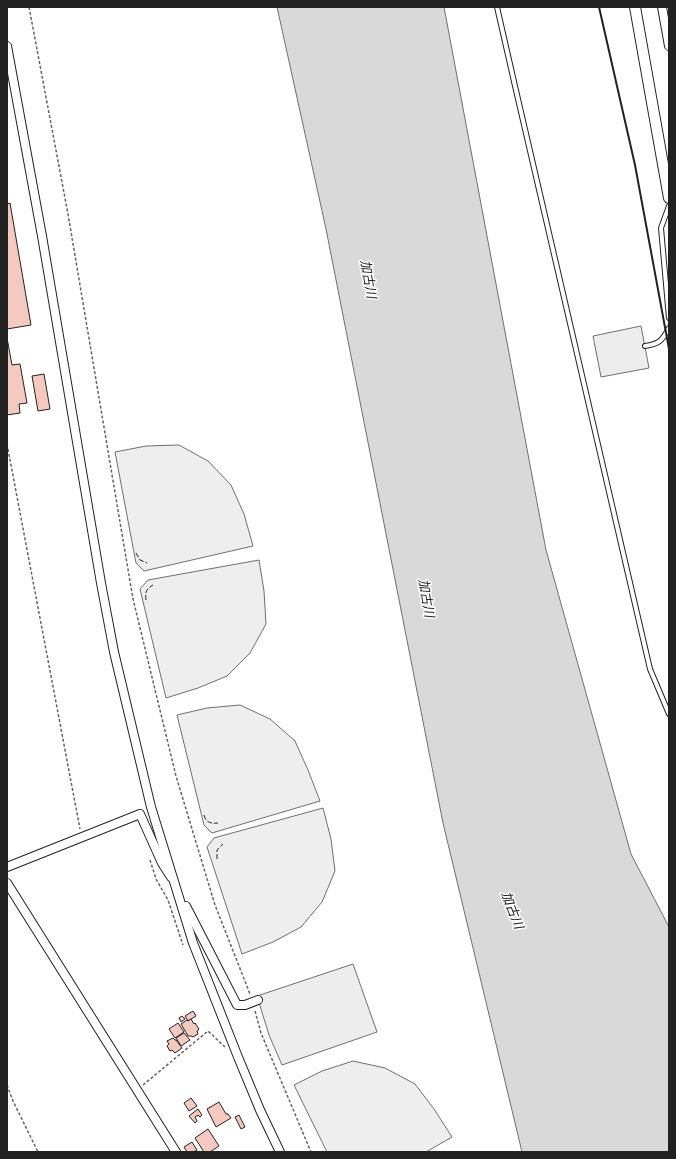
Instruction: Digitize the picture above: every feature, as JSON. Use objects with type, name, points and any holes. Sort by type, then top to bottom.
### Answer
[{"type":"street","points":[[635,7],[669,198]]},
{"type":"street","points":[[662,7],[669,46]]},
{"type":"street","points":[[7,46],[42,236],[114,652],[151,806],[193,943],[240,1064],[280,1152]]},
{"type":"street","points":[[7,867],[140,814],[162,863],[176,885],[237,1005],[255,1002]]},
{"type":"street","points":[[7,883],[176,1152]]},
{"type":"lane","points":[[498,7],[650,669],[669,714]]},
{"type":"lane","points":[[669,206],[660,228],[669,318]]},
{"type":"lane","points":[[645,346],[656,344],[663,338],[669,328]]},
{"type":"path","points":[[29,7],[68,214],[133,598],[176,776],[214,905],[250,994],[255,1002],[261,1033],[311,1152]]},
{"type":"path","points":[[7,444],[82,838]]},
{"type":"path","points":[[150,858],[156,878],[168,900],[182,945]]},
{"type":"path","points":[[137,1090],[208,1030],[225,1048]]},
{"type":"path","points":[[7,1085],[13,1101],[38,1152]]},
{"type":"shaded area","points":[[641,326],[649,368],[601,377],[593,336]]},
{"type":"shaded area","points":[[179,445],[208,461],[231,485],[244,514],[253,546],[144,571],[136,563],[115,452],[146,446]]},
{"type":"shaded area","points":[[259,560],[264,591],[266,624],[250,653],[227,676],[198,688],[166,698],[140,589],[148,580]]},
{"type":"shaded area","points":[[240,705],[270,719],[295,741],[320,801],[212,833],[204,825],[177,715],[207,708]]},
{"type":"shaded area","points":[[323,808],[331,839],[335,871],[322,902],[301,927],[273,942],[242,954],[207,847],[214,838]]},
{"type":"shaded area","points":[[353,964],[377,1032],[282,1065],[269,1035],[257,996]]},
{"type":"shaded area","points":[[353,1061],[385,1068],[415,1084],[434,1109],[452,1137],[426,1152],[327,1152],[294,1085],[322,1071]]},
{"type":"water","name":"加古川","points":[[277,7],[444,7],[546,550],[631,854],[669,927],[669,1152],[522,1152],[443,823],[326,229]]},
{"type":"building","points":[[10,203],[31,325],[7,329],[7,204]]},
{"type":"building","points":[[7,338],[12,365],[20,364],[27,403],[19,404],[20,413],[7,415]]},
{"type":"building","points":[[44,374],[50,409],[38,411],[32,376]]},
{"type":"building","points":[[193,1011],[196,1016],[188,1021],[185,1016]]},
{"type":"building","points":[[182,1016],[185,1019],[181,1022],[179,1018]]},
{"type":"building","points":[[191,1019],[199,1029],[197,1031],[198,1034],[193,1037],[188,1036],[181,1024]]},
{"type":"building","points":[[178,1023],[184,1032],[175,1038],[169,1029]]},
{"type":"building","points":[[184,1033],[190,1040],[181,1046],[176,1038]]},
{"type":"building","points":[[173,1038],[182,1048],[175,1053],[172,1050],[170,1051],[167,1046],[169,1044],[167,1041]]},
{"type":"building","points":[[191,1098],[197,1106],[189,1111],[184,1103]]},
{"type":"building","points":[[219,1102],[226,1114],[228,1114],[231,1118],[216,1127],[207,1109]]},
{"type":"building","points":[[198,1109],[202,1115],[200,1117],[198,1115],[195,1117],[197,1121],[195,1123],[189,1116]]},
{"type":"building","points":[[239,1115],[245,1127],[241,1129],[235,1117]]},
{"type":"building","points":[[208,1129],[219,1146],[210,1152],[204,1152],[195,1138]]},
{"type":"building","points":[[192,1142],[197,1150],[187,1152],[184,1147]]},
{"type":"fence","points":[[136,553],[140,560],[147,563]]},
{"type":"fence","points":[[146,600],[146,591],[153,585]]},
{"type":"fence","points":[[204,815],[209,822],[218,823]]},
{"type":"fence","points":[[217,859],[217,850],[223,844]]},
{"type":"wall","points":[[599,7],[635,165],[669,349]]}]
